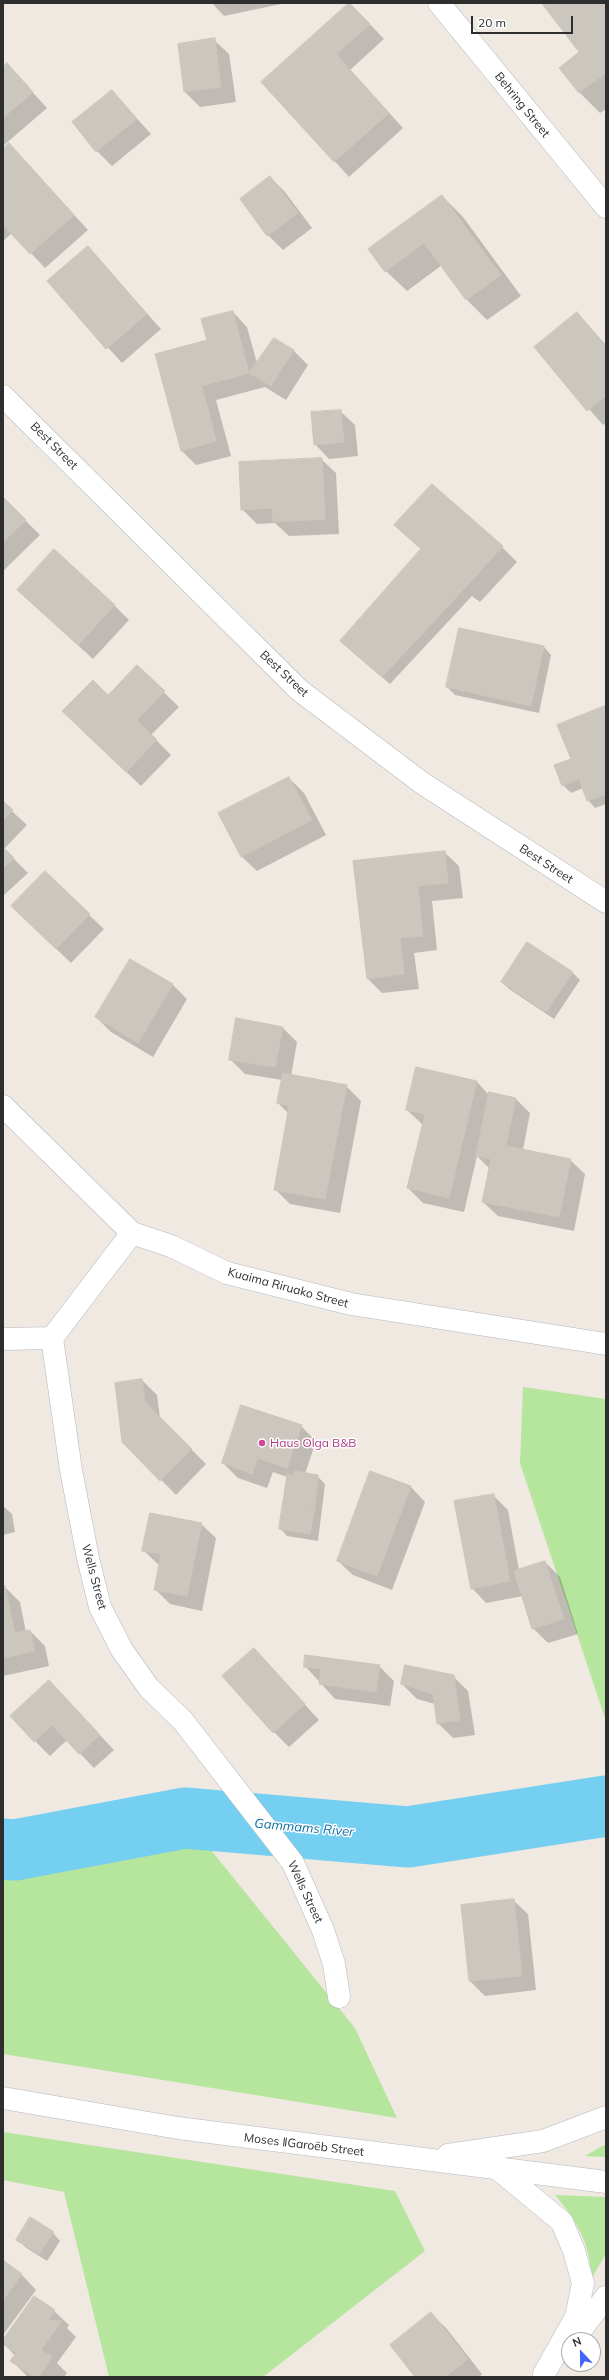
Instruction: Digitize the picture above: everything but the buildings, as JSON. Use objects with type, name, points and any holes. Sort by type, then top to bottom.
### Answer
[{"type":"street","name":"Behring Street","points":[[439,3],[606,207]]},
{"type":"street","name":"Best Street","points":[[3,396],[299,690],[422,783],[606,902]]},
{"type":"street","name":"Kuaima Riruako Street","points":[[3,1106],[132,1233],[171,1246],[227,1273],[278,1287],[351,1304],[606,1344]]},
{"type":"street","points":[[3,1339],[52,1338],[132,1233]]},
{"type":"street","name":"Wells Street","points":[[52,1338],[70,1470],[100,1607],[122,1650],[149,1688],[183,1721],[293,1863],[323,1930],[334,1964],[339,1997]]},
{"type":"street","name":"Moses ǁGaroëb Street","points":[[3,2098],[178,2128],[415,2160],[606,2182]]},
{"type":"street","points":[[415,2160],[543,2141],[606,2117]]},
{"type":"street","points":[[498,2169],[562,2222],[574,2251],[583,2283],[576,2317],[543,2376]]},
{"type":"street","points":[[579,2332],[606,2297]]},
{"type":"street","points":[[543,2376],[561,2354]]},
{"type":"green space","points":[[523,1387],[606,1399],[606,1721],[520,1463]]},
{"type":"green space","points":[[185,1818],[355,2028],[397,2118],[3,2054],[3,1835],[16,1850]]},
{"type":"green space","points":[[3,2132],[395,2191],[425,2251],[263,2377],[109,2377],[64,2192],[3,2180]]},
{"type":"green space","points":[[606,2144],[606,2157],[585,2156]]},
{"type":"green space","points":[[555,2195],[606,2197],[606,2254],[591,2279],[588,2255],[581,2234],[570,2214]]},
{"type":"waterway","name":"Gammams River","points":[[3,1849],[15,1850],[185,1818],[408,1837],[606,1806]]},
{"type":"place","name":"Haus Olga B&B","points":[[262,1443]]}]
